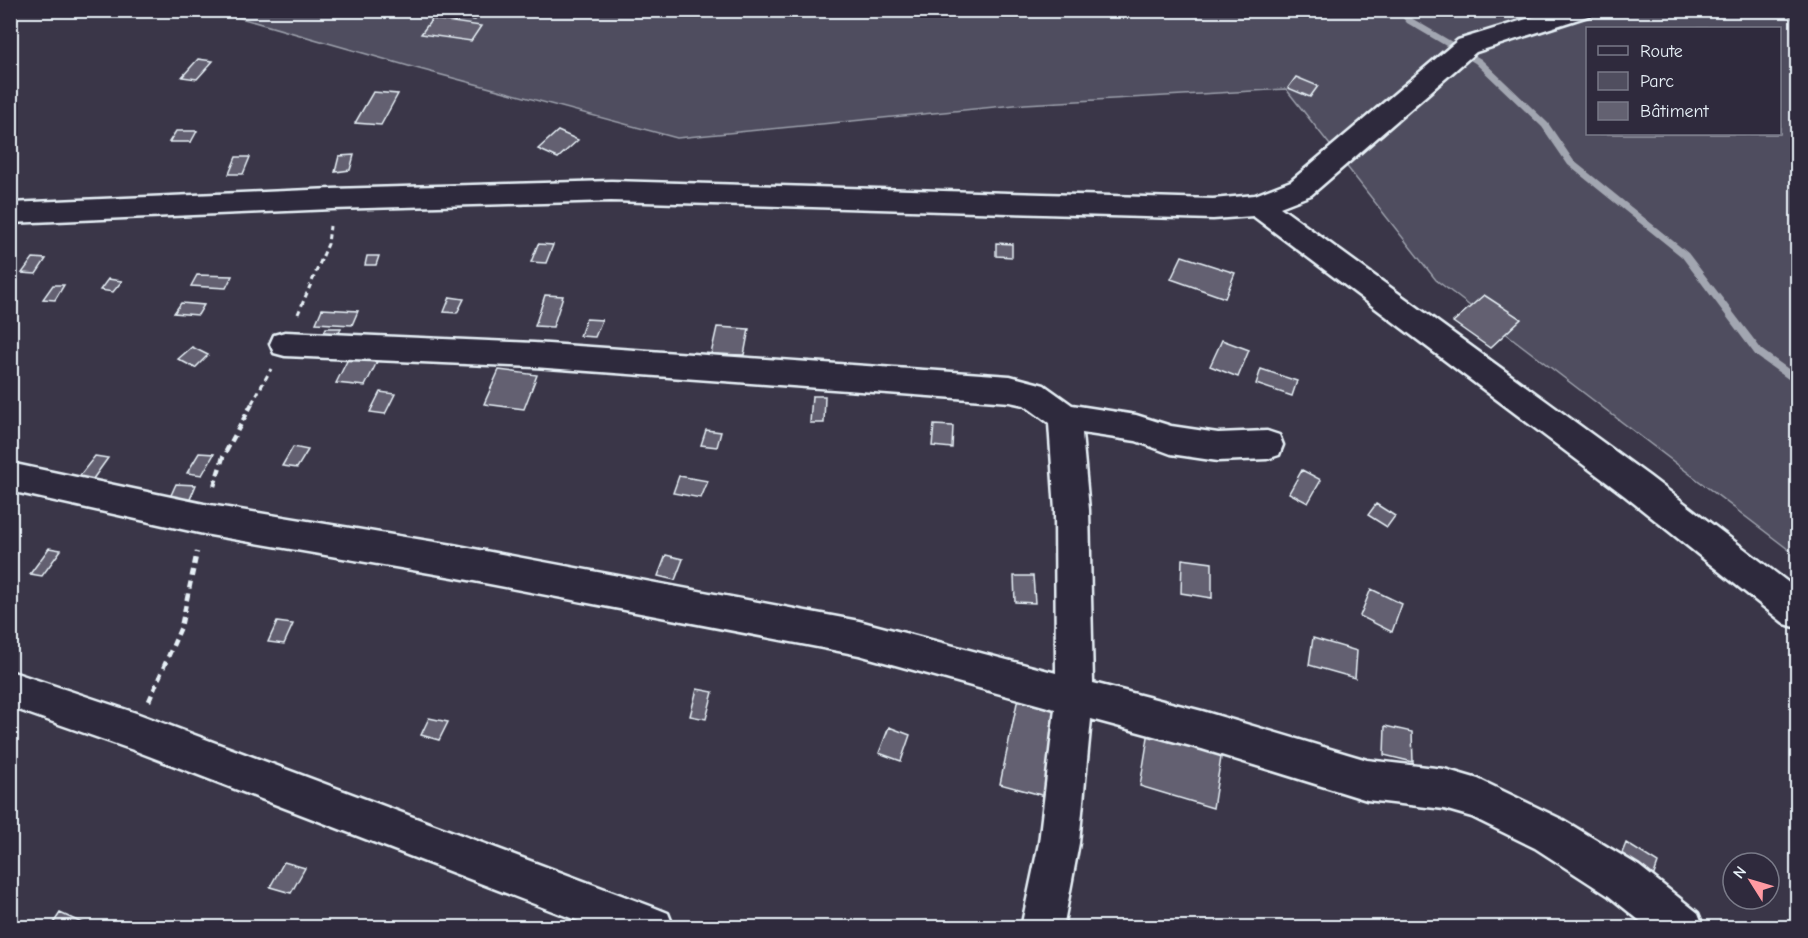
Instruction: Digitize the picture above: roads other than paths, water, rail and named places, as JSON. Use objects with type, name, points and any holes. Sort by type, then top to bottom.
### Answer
[{"type":"street","points":[[10,213],[611,191],[1213,209],[1258,205],[1301,188],[1460,52],[1583,10]]},
{"type":"street","points":[[1258,205],[1637,486],[1797,612]]},
{"type":"street","points":[[285,344],[534,355],[1010,389],[1033,394],[1065,417],[1136,428],[1171,440],[1218,447],[1267,445]]},
{"type":"street","points":[[1042,927],[1059,843],[1075,695],[1072,510],[1065,417]]},
{"type":"street","points":[[10,477],[204,519],[453,561],[859,638],[1202,730],[1367,780],[1444,789],[1478,799],[1559,840],[1624,881],[1683,927]]},
{"type":"street","points":[[10,689],[136,732],[653,927]]},
{"type":"waterway","points":[[1399,10],[1410,21],[1478,61],[1545,125],[1571,163],[1685,255],[1759,353],[1798,382]]}]
